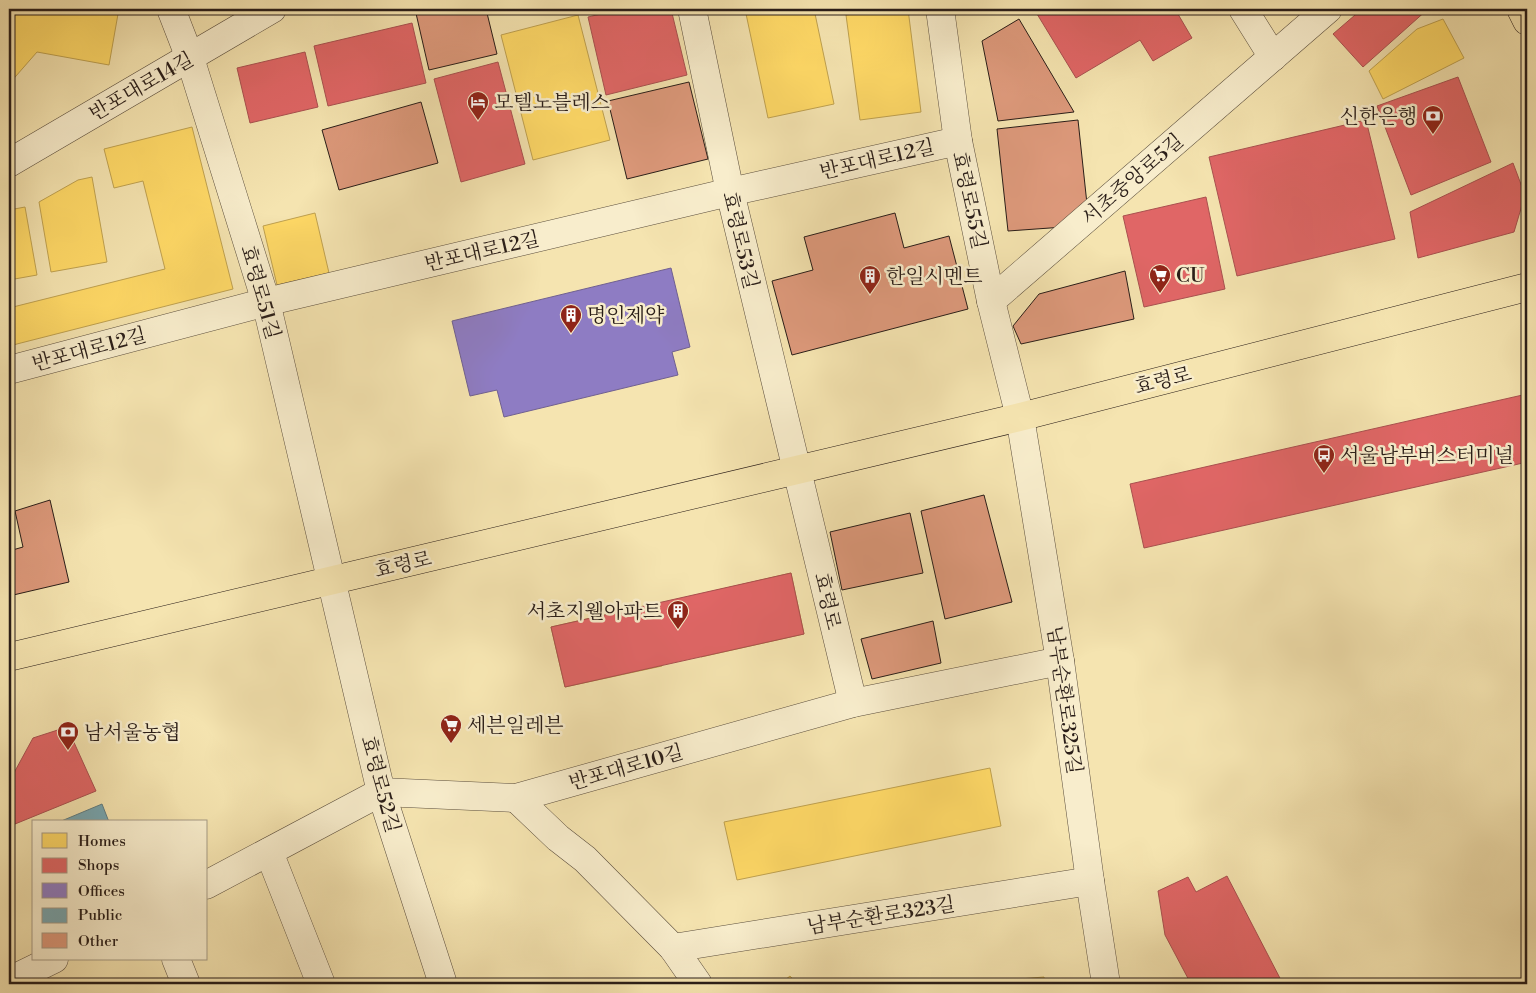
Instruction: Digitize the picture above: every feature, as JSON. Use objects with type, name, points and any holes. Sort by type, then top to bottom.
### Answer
[{"type":"main road","name":"효령로","points":[[9,657],[1020,417],[1527,286]]},
{"type":"street","name":"효령로51길","points":[[171,9],[190,58],[266,302],[332,581]]},
{"type":"street","name":"반포대로14길","points":[[9,163],[272,9]]},
{"type":"street","name":"효령로53길","points":[[692,9],[730,192],[797,469]]},
{"type":"street","name":"효령로55길","points":[[940,9],[958,141],[991,301],[1020,417]]},
{"type":"street","points":[[1243,9],[1273,57]]},
{"type":"street","name":"서초중앙로5길","points":[[991,301],[1328,9]]},
{"type":"street","name":"반포대로12길","points":[[9,370],[266,302],[730,192],[958,141]]},
{"type":"street","name":"남부순환로325길","points":[[1020,417],[1060,661],[1106,984]]},
{"type":"street","name":"효령로","points":[[797,469],[853,703]]},
{"type":"street","name":"효령로52길","points":[[332,581],[381,792],[443,984]]},
{"type":"street","name":"반포대로10길","points":[[381,792],[516,798],[853,703],[1060,661]]},
{"type":"street","points":[[208,884],[381,792]]},
{"type":"street","points":[[516,798],[558,838],[585,859],[673,948],[698,984]]},
{"type":"street","points":[[269,852],[321,984]]},
{"type":"street","name":"남부순환로323길","points":[[673,948],[1090,881]]},
{"type":"street","points":[[9,981],[52,960]]},
{"type":"street","points":[[176,960],[186,984]]},
{"type":"building: Homes","points":[[9,9],[90,9],[118,14],[109,65],[37,52],[9,84]]},
{"type":"building: Homes","points":[[745,9],[814,9],[834,104],[768,118]]},
{"type":"building: Homes","points":[[891,9],[908,9],[921,112],[860,120],[846,15]]},
{"type":"building: Homes","points":[[578,15],[610,140],[533,160],[501,35]]},
{"type":"building: Homes","points":[[1443,19],[1464,58],[1383,99],[1369,71],[1417,29]]},
{"type":"building: Homes","points":[[192,127],[233,289],[9,346],[9,308],[165,269],[143,181],[114,188],[104,149]]},
{"type":"building: Homes","points":[[92,177],[107,262],[51,272],[39,202],[78,180]]},
{"type":"building: Homes","points":[[25,207],[37,275],[9,280],[9,210]]},
{"type":"building: Homes","points":[[315,213],[329,273],[277,285],[263,226]]},
{"type":"building: Homes","points":[[791,573],[804,634],[701,657],[688,597]]},
{"type":"building: Homes","points":[[648,605],[662,666],[565,687],[551,627]]},
{"type":"building: Homes","points":[[990,768],[1001,826],[737,880],[724,822]]},
{"type":"building: Homes","points":[[790,976],[797,984],[780,984]]},
{"type":"building: Homes","points":[[1044,977],[1045,984],[958,984]]},
{"type":"building: Shops","points":[[622,9],[671,9],[687,75],[606,95],[588,17]]},
{"type":"building: Shops","points":[[1034,9],[1175,9],[1192,38],[1153,61],[1140,40],[1076,78]]},
{"type":"building: Shops","points":[[1362,9],[1428,9],[1363,67],[1333,34]]},
{"type":"building: Shops","points":[[412,23],[426,83],[328,106],[314,46]]},
{"type":"building: Shops","points":[[305,52],[318,107],[250,123],[237,68]]},
{"type":"building: Shops","points":[[498,62],[525,164],[461,182],[434,79]]},
{"type":"building: Shops","points":[[1458,77],[1491,162],[1411,195],[1377,106]]},
{"type":"building: Shops","points":[[1366,120],[1395,239],[1237,276],[1209,157]]},
{"type":"building: Shops","points":[[1513,163],[1525,195],[1514,232],[1418,258],[1410,212]]},
{"type":"building: Shops","points":[[1206,197],[1225,289],[1144,307],[1123,216]]},
{"type":"building: Shops","name":"서울남부버스터미널","points":[[1527,394],[1527,465],[1523,463],[1144,548],[1130,484]]},
{"type":"building: Shops","name":"서초지웰아파트","points":[[791,573],[804,634],[565,687],[551,627]]},
{"type":"building: Shops","points":[[67,727],[96,791],[15,824],[9,809],[9,782],[33,738]]},
{"type":"building: Shops","points":[[1227,876],[1283,984],[1191,984],[1165,935],[1158,891],[1188,877],[1196,892]]},
{"type":"building: Offices","name":"명인제약","points":[[671,268],[690,347],[672,352],[678,375],[504,417],[497,390],[470,396],[452,321]]},
{"type":"building: Public","points":[[102,804],[108,820],[64,820]]},
{"type":"building: Other","points":[[415,9],[486,9],[497,54],[429,70]]},
{"type":"building: Other","points":[[501,9],[522,9],[502,14]]},
{"type":"building: Other","points":[[1019,19],[1074,112],[998,121],[982,41]]},
{"type":"building: Other","points":[[689,82],[708,159],[627,179],[608,101]]},
{"type":"building: Other","points":[[421,102],[438,163],[339,190],[322,130]]},
{"type":"building: Other","points":[[1078,120],[1087,204],[1064,227],[1008,231],[997,129]]},
{"type":"building: Other","name":"한일시멘트","points":[[895,213],[904,248],[949,236],[968,309],[792,355],[772,281],[813,270],[804,237]]},
{"type":"building: Other","points":[[1125,271],[1134,319],[1021,344],[1013,326],[1039,294]]},
{"type":"building: Other","points":[[984,495],[1012,602],[945,619],[921,511]]},
{"type":"building: Other","points":[[50,500],[69,582],[9,596],[9,551],[23,547],[15,511]]},
{"type":"building: Other","points":[[910,513],[923,573],[842,590],[830,532]]},
{"type":"building: Other","points":[[933,621],[941,663],[872,679],[861,639]]},
{"type":"place","name":"모텔노블레스","points":[[478,121]]},
{"type":"place","name":"신한은행","points":[[1433,135]]},
{"type":"place","name":"CU","points":[[1160,294]]},
{"type":"place","name":"한일시멘트","points":[[870,295]]},
{"type":"place","name":"명인제약","points":[[571,334]]},
{"type":"place","name":"서울남부버스터미널","points":[[1324,474]]},
{"type":"place","name":"서초지웰아파트","points":[[678,630]]},
{"type":"place","name":"세븐일레븐","points":[[451,744]]},
{"type":"place","name":"남서울농협","points":[[68,751]]}]
